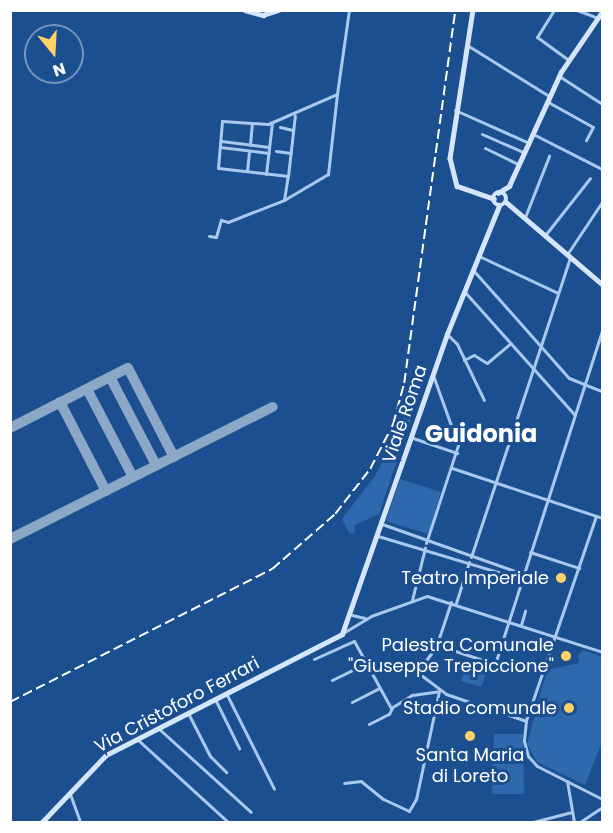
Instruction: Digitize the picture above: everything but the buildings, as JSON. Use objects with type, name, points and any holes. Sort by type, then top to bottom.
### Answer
[{"type":"main road","points":[[245,10],[259,15],[278,10]]},
{"type":"main road","points":[[473,10],[450,150],[453,177],[461,188],[489,195],[499,206],[506,202]]},
{"type":"main road","points":[[489,195],[498,193],[509,186],[531,133],[559,76],[603,12]]},
{"type":"main road","points":[[494,199],[498,193]]},
{"type":"main road","points":[[498,193],[506,195],[506,202]]},
{"type":"main road","points":[[506,202],[603,284]]},
{"type":"main road","name":"Viale Roma","points":[[342,634],[352,615],[410,437],[447,334],[499,206]]},
{"type":"main road","name":"Via Cristoforo Ferrari","points":[[42,822],[99,759],[342,634]]},
{"type":"street","points":[[209,236],[216,237],[221,220],[228,222],[284,200],[328,174],[349,10]]},
{"type":"street","points":[[554,10],[537,37],[569,60]]},
{"type":"street","points":[[577,10],[598,18]]},
{"type":"street","points":[[467,45],[593,127],[586,140]]},
{"type":"street","points":[[559,76],[603,104]]},
{"type":"street","points":[[288,176],[218,168],[222,121],[272,123],[337,94]]},
{"type":"street","points":[[455,110],[527,142]]},
{"type":"street","points":[[284,200],[295,114]]},
{"type":"street","points":[[250,145],[252,123]]},
{"type":"street","points":[[266,174],[272,123]]},
{"type":"street","points":[[280,128],[293,129]]},
{"type":"street","points":[[531,133],[603,169]]},
{"type":"street","points":[[482,134],[523,152]]},
{"type":"street","points":[[220,141],[269,147]]},
{"type":"street","points":[[220,147],[269,153]]},
{"type":"street","points":[[485,148],[518,164]]},
{"type":"street","points":[[247,171],[249,151]]},
{"type":"street","points":[[276,151],[291,153]]},
{"type":"street","points":[[525,217],[549,156]]},
{"type":"street","points":[[546,234],[590,178]]},
{"type":"street","points":[[456,604],[569,254],[603,202]]},
{"type":"street","points":[[479,256],[558,293]]},
{"type":"street","points":[[473,270],[569,378],[584,386],[603,390]]},
{"type":"street","points":[[464,291],[575,415]]},
{"type":"street","points":[[437,645],[495,664],[603,330]]},
{"type":"street","points":[[447,334],[457,344],[484,400]]},
{"type":"street","points":[[464,360],[474,355],[487,363],[511,343]]},
{"type":"street","points":[[426,543],[457,453],[456,431],[433,375]]},
{"type":"street","points":[[410,437],[457,453]]},
{"type":"street","points":[[452,468],[603,518]]},
{"type":"street","points":[[596,516],[526,721],[524,743],[530,758],[567,781],[603,799]]},
{"type":"street","points":[[382,524],[423,538],[426,543],[470,560]]},
{"type":"street","points":[[378,536],[528,576]]},
{"type":"street","points":[[412,600],[425,548]]},
{"type":"street","points":[[530,552],[579,568]]},
{"type":"street","points":[[342,634],[367,618],[427,596],[603,652]]},
{"type":"street","points":[[451,602],[437,645],[417,672],[439,691],[526,721]]},
{"type":"street","points":[[521,625],[525,610]]},
{"type":"street","points":[[352,615],[367,618]]},
{"type":"street","points":[[314,659],[353,641],[392,708]]},
{"type":"street","points":[[332,680],[367,663]]},
{"type":"street","points":[[352,702],[379,688]]},
{"type":"street","points":[[369,724],[389,714],[392,708],[412,694],[439,691]]},
{"type":"street","points":[[344,783],[361,781],[381,798],[409,811],[416,801],[439,691]]},
{"type":"street","points":[[226,693],[274,789]]},
{"type":"street","points":[[214,699],[239,748]]},
{"type":"street","points":[[188,713],[210,757],[226,772]]},
{"type":"street","points":[[158,728],[251,812]]},
{"type":"street","points":[[137,739],[228,822]]},
{"type":"street","points":[[567,781],[574,822]]},
{"type":"street","points":[[69,792],[80,822]]},
{"type":"street","points":[[580,822],[603,807]]},
{"type":"street","points":[[533,822],[572,813]]},
{"type":"shaded area","points":[[415,407],[379,514],[355,525],[355,532],[350,534],[342,519],[375,476],[401,426],[404,410]]},
{"type":"shaded area","points":[[400,479],[441,492],[428,534],[386,521]]},
{"type":"shaded area","name":"Stadio comunale","points":[[584,650],[602,657],[602,742],[585,785],[537,762],[527,744],[547,670],[579,663],[578,655]]},
{"type":"shaded area","points":[[467,662],[488,669],[481,687],[461,681]]},
{"type":"shaded area","points":[[494,734],[523,734],[524,794],[492,794]]},
{"type":"taxiway","points":[[10,428],[128,368],[174,457]]},
{"type":"taxiway","points":[[110,377],[156,465]]},
{"type":"taxiway","points":[[87,389],[133,477]]},
{"type":"taxiway","points":[[60,402],[106,491]]},
{"type":"taxiway","points":[[10,539],[273,407]]},
{"type":"railway","points":[[10,702],[272,569],[335,514],[370,469],[393,424],[404,383],[455,10]]},
{"type":"place","name":"Teatro Imperiale","points":[[561,578]]},
{"type":"place","name":"Palestra Comunale \"Giuseppe Trepiccione\"","points":[[566,656]]},
{"type":"place","name":"Stadio comunale","points":[[569,708]]},
{"type":"place","name":"Santa Maria di Loreto","points":[[470,736]]},
{"type":"district","name":"Guidonia","points":[[481,434]]}]
